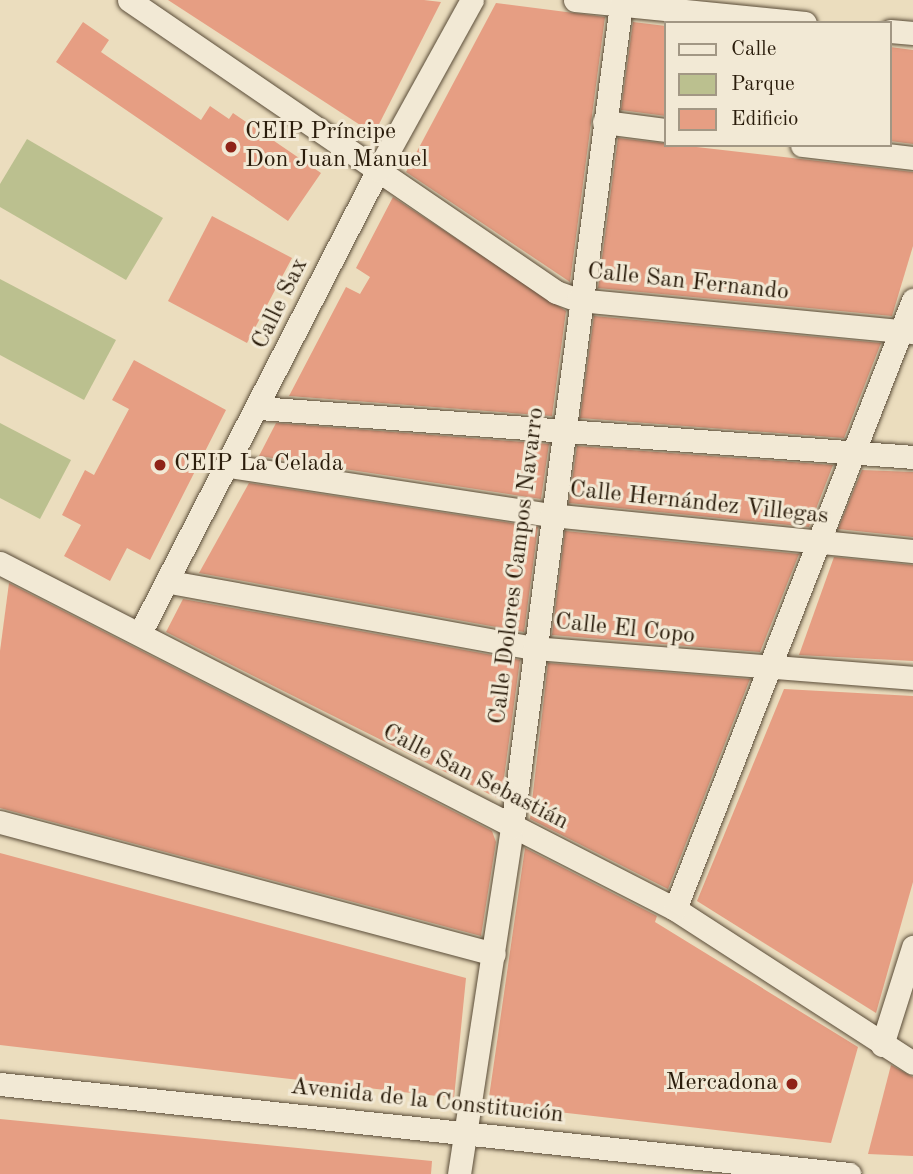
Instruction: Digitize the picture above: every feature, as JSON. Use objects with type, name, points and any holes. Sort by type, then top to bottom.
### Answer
[{"type":"street","name":"Calle San Fernando","points":[[130,0],[556,292],[578,300],[908,331]]},
{"type":"street","name":"Calle Sax","points":[[140,633],[170,582],[230,466],[378,170],[472,0]]},
{"type":"street","points":[[575,0],[785,21]]},
{"type":"street","name":"Calle Dolores Campos Navarro","points":[[459,1174],[463,1132],[494,954],[512,827],[578,300],[621,5]]},
{"type":"street","points":[[892,31],[913,33]]},
{"type":"street","points":[[604,122],[664,130]]},
{"type":"street","points":[[819,147],[913,158]]},
{"type":"street","points":[[675,909],[908,331],[913,300]]},
{"type":"street","points":[[259,408],[913,457]]},
{"type":"street","name":"Calle Hernández Villegas","points":[[230,466],[551,515],[913,551]]},
{"type":"street","name":"Calle San Sebastián","points":[[0,563],[675,909],[913,1063]]},
{"type":"street","name":"Calle El Copo","points":[[170,582],[534,648],[772,671],[913,678]]},
{"type":"street","points":[[0,822],[494,954]]},
{"type":"street","points":[[882,1045],[908,982],[913,947]]},
{"type":"street","name":"Avenida de la Constitución","points":[[0,1084],[849,1174]]},
{"type":"green space","points":[[27,139],[163,218],[126,280],[0,207],[0,184]]},
{"type":"green space","points":[[0,279],[116,340],[84,400],[0,355]]},
{"type":"green space","points":[[0,423],[71,460],[40,519],[0,498]]},
{"type":"building","points":[[168,0],[424,0],[441,2],[374,134]]},
{"type":"building","points":[[496,3],[605,17],[570,282],[406,172]]},
{"type":"building","name":"CEIP Príncipe Don Juan Manuel","points":[[83,22],[109,40],[101,52],[201,120],[210,106],[229,119],[233,113],[321,173],[288,221],[56,62]]},
{"type":"building","points":[[633,22],[664,26],[664,116],[621,110]]},
{"type":"building","points":[[892,47],[913,50],[913,144],[892,141]]},
{"type":"building","points":[[618,138],[664,143],[664,147],[696,147],[913,172],[913,246],[892,316],[598,288]]},
{"type":"building","points":[[393,197],[566,311],[552,416],[289,396],[346,287],[360,294],[370,277],[356,268]]},
{"type":"building","points":[[212,216],[292,258],[247,343],[168,301]]},
{"type":"building","points":[[594,316],[881,343],[844,438],[580,418]]},
{"type":"building","name":"CEIP La Celada","points":[[134,360],[226,410],[150,560],[127,548],[110,581],[64,556],[81,525],[62,515],[85,470],[94,475],[129,409],[112,400]]},
{"type":"building","points":[[276,423],[549,444],[541,499],[259,456]]},
{"type":"building","points":[[577,446],[833,465],[809,527],[569,503]]},
{"type":"building","points":[[862,470],[913,472],[913,537],[838,529]]},
{"type":"building","points":[[249,483],[538,527],[524,632],[199,573]]},
{"type":"building","points":[[565,531],[799,554],[760,652],[552,635]]},
{"type":"building","points":[[834,557],[913,565],[913,661],[799,655]]},
{"type":"building","points":[[9,583],[492,831],[496,842],[481,936],[0,808],[0,651]]},
{"type":"building","points":[[183,599],[520,660],[501,800],[166,632]]},
{"type":"building","points":[[548,663],[750,679],[668,889],[530,819]]},
{"type":"building","points":[[784,689],[913,696],[913,882],[876,1013],[697,901]]},
{"type":"building","points":[[525,848],[657,916],[655,922],[858,1047],[831,1143],[488,1104]]},
{"type":"building","points":[[0,853],[466,978],[454,1098],[0,1045]]},
{"type":"building","points":[[891,1065],[913,1077],[913,1156],[868,1154]]},
{"type":"building","points":[[0,1119],[432,1161],[431,1174],[0,1174]]},
{"type":"place","name":"CEIP Príncipe Don Juan Manuel","points":[[231,147]]},
{"type":"place","name":"CEIP La Celada","points":[[160,465]]},
{"type":"place","name":"Mercadona","points":[[792,1084]]}]
